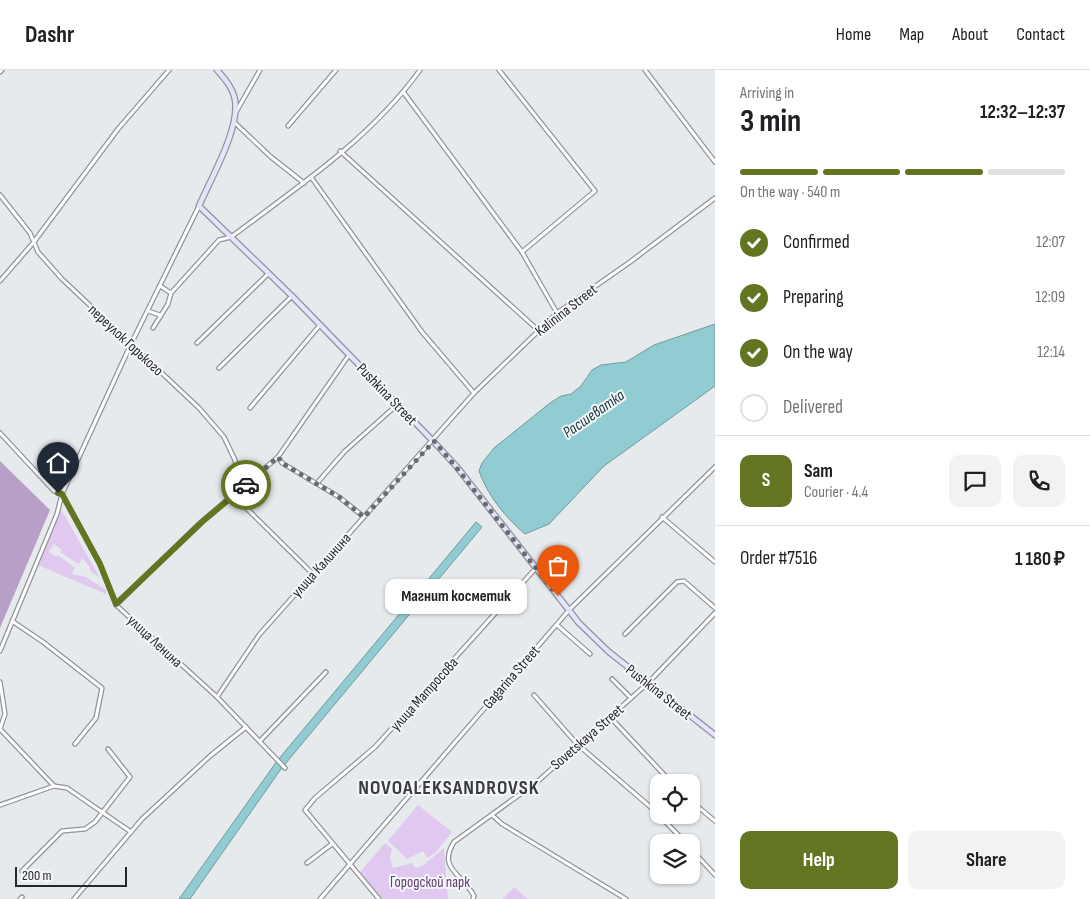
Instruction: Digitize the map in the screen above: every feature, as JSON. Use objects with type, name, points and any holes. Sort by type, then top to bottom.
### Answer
[{"type":"main road","points":[[199,206],[234,122],[236,112],[232,90],[217,70]]},
{"type":"main road","name":"Pushkina Street","points":[[199,206],[269,273],[434,441],[579,623],[609,652],[715,735]]},
{"type":"street","points":[[0,281],[33,243],[118,128],[170,70]]},
{"type":"street","points":[[236,112],[260,70]]},
{"type":"street","points":[[288,126],[336,70]]},
{"type":"street","points":[[153,328],[168,304],[171,293],[219,240],[231,237],[304,183],[385,114],[404,93],[420,70]]},
{"type":"street","points":[[499,70],[595,191],[522,252]]},
{"type":"street","points":[[645,70],[715,162]]},
{"type":"street","points":[[404,93],[522,252],[557,313]]},
{"type":"street","points":[[234,122],[271,158],[304,183]]},
{"type":"street","points":[[340,151],[538,330]]},
{"type":"street","points":[[310,177],[422,332],[474,393]]},
{"type":"street","name":"переулок Горького","points":[[0,195],[30,232],[33,243],[62,279],[199,408],[224,437],[235,460],[240,490]]},
{"type":"street","name":"Kalinina Street","points":[[434,441],[474,393],[557,313],[630,262],[715,198]]},
{"type":"street","points":[[0,651],[57,514],[62,494],[131,344],[199,206]]},
{"type":"street","points":[[197,343],[269,273]]},
{"type":"street","points":[[160,286],[171,293]]},
{"type":"street","points":[[219,368],[292,296]]},
{"type":"street","points":[[148,312],[160,315]]},
{"type":"street","points":[[250,408],[320,325]]},
{"type":"street","points":[[116,604],[195,528],[278,457],[349,355]]},
{"type":"street","points":[[317,483],[345,451],[398,404]]},
{"type":"street","name":"улица Ленина","points":[[0,433],[54,492],[62,494],[100,564],[116,604],[217,697],[285,768]]},
{"type":"street","name":"улица Калинина","points":[[217,697],[259,635],[434,441]]},
{"type":"street","points":[[278,457],[282,463],[317,483],[364,517]]},
{"type":"street","name":"Gagarina Street","points":[[320,899],[556,625],[662,517],[715,467]]},
{"type":"street","points":[[234,496],[313,574]]},
{"type":"street","points":[[662,517],[715,562]]},
{"type":"street","name":"улица Матросова","points":[[332,844],[305,810],[315,798],[375,747],[535,569]]},
{"type":"street","points":[[626,634],[677,582],[684,581],[694,587],[715,608]]},
{"type":"street","name":"Sovetskaya Street","points":[[473,899],[474,896],[470,888],[449,866],[448,852],[462,834],[537,782],[577,744],[648,683],[715,613]]},
{"type":"street","points":[[12,621],[51,647],[102,688],[96,718],[74,744]]},
{"type":"street","points":[[556,625],[590,654]]},
{"type":"street","points":[[260,741],[326,672]]},
{"type":"street","points":[[612,680],[632,698]]},
{"type":"street","points":[[0,682],[5,714],[0,730],[54,786]]},
{"type":"street","points":[[534,695],[577,744],[654,810],[677,834]]},
{"type":"street","points":[[610,717],[663,774]]},
{"type":"street","points":[[74,899],[142,819],[210,756],[246,727]]},
{"type":"street","points":[[22,871],[62,831],[85,829],[95,822],[130,777],[108,749]]},
{"type":"street","points":[[0,805],[54,786],[68,788],[131,832]]},
{"type":"street","points":[[700,808],[715,821]]},
{"type":"street","points":[[492,815],[502,824],[626,899]]},
{"type":"street","points":[[307,863],[332,844],[379,899]]},
{"type":"street","points":[[700,859],[715,875]]},
{"type":"green space","points":[[62,511],[100,578],[90,571],[90,567],[82,558],[79,564],[60,552],[62,550],[54,544],[49,552],[56,557],[58,555],[75,568],[71,574],[86,577],[106,590],[106,594],[38,565]]},
{"type":"green space","name":"Городской парк","points":[[418,805],[452,832],[435,853],[427,858],[423,851],[407,859],[388,841]]},
{"type":"green space","name":"Городской парк","points":[[385,843],[392,849],[390,858],[393,868],[412,863],[415,868],[422,866],[444,848],[448,899],[380,899],[360,872]]},
{"type":"green space","points":[[514,887],[528,899],[503,899]]},
{"type":"shaded area","points":[[0,461],[50,510],[0,628]]},
{"type":"water","name":"Расшеватка","points":[[715,324],[715,386],[604,466],[549,524],[525,534],[498,506],[479,471],[482,463],[494,448],[550,403],[561,396],[571,394],[581,386],[592,370],[601,365],[626,362],[654,345]]},
{"type":"water","points":[[476,522],[482,527],[281,769],[190,899],[179,899],[277,761]]},
{"type":"way so far","points":[[246,485],[278,457],[282,463],[339,497],[364,517],[434,441],[558,596]]},
{"type":"place","name":"Магнит косметик","points":[[558,596]]},
{"type":"district","name":"NOVOALEKSANDROVSK","points":[[449,787]]},
{"type":"route","points":[[58,493],[62,494],[100,564],[116,604],[157,563],[246,485]]}]
